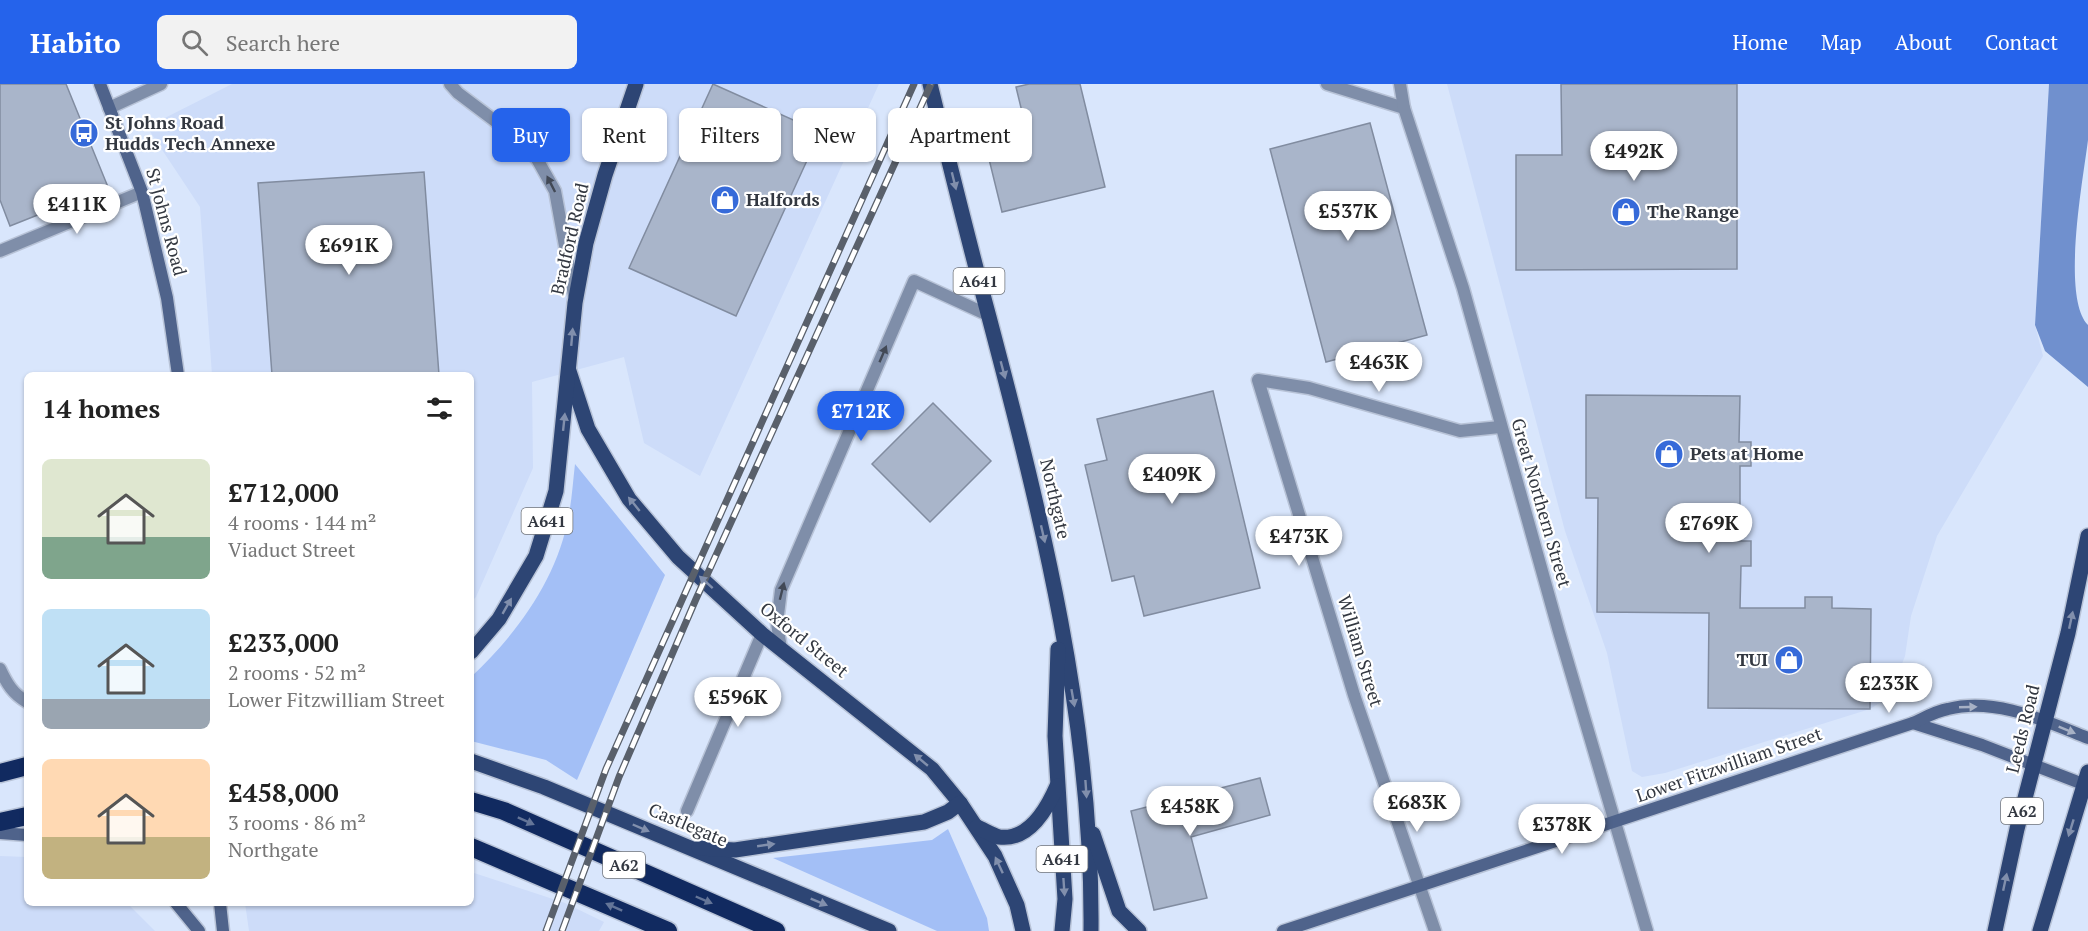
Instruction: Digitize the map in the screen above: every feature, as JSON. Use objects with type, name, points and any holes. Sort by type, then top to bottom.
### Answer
[{"type":"highway","points":[[0,773],[24,767]]},
{"type":"highway","name":"A62","points":[[474,802],[504,811],[776,931]]},
{"type":"highway","points":[[0,822],[24,817]]},
{"type":"highway","name":"A62","points":[[474,848],[668,931]]},
{"type":"main road","name":"Bradford Road","points":[[569,371],[575,303],[586,243],[605,175],[636,84]]},
{"type":"main road","name":"Northgate","points":[[930,84],[1051,567],[1084,758],[1091,931]]},
{"type":"main road","name":"Oxford Street","points":[[569,371],[588,429],[629,498],[678,557],[762,634],[932,769],[960,802],[977,827],[1009,887],[1023,931]]},
{"type":"main road","name":"A641","points":[[474,648],[499,619],[536,556],[556,491],[569,371]]},
{"type":"main road","name":"Leeds Road","points":[[1995,931],[2068,633],[2088,536]]},
{"type":"main road","name":"A641","points":[[1059,620],[1054,736],[1065,899],[1062,931]]},
{"type":"main road","name":"Castlegate","points":[[474,762],[544,787],[889,931]]},
{"type":"main road","points":[[2040,931],[2087,781]]},
{"type":"main road","name":"A641","points":[[977,827],[999,837],[1017,835],[1027,831],[1043,813],[1058,786]]},
{"type":"main road","points":[[687,848],[735,850],[924,822],[948,812],[960,802]]},
{"type":"main road","points":[[1088,820],[1119,911],[1139,931]]},
{"type":"street","name":"St Johns Road","points":[[100,84],[142,192],[167,298],[178,372]]},
{"type":"street","points":[[109,108],[161,84]]},
{"type":"street","points":[[450,84],[458,93],[507,130],[537,159],[555,191],[575,303]]},
{"type":"street","points":[[1328,84],[1404,108]]},
{"type":"street","name":"Great Northern Street","points":[[1400,84],[1404,108],[1464,288],[1500,427],[1647,931]]},
{"type":"street","points":[[0,250],[142,192]]},
{"type":"street","points":[[781,649],[777,622],[781,590],[914,281],[988,315]]},
{"type":"street","name":"William Street","points":[[1435,931],[1354,695],[1258,380],[1309,388],[1460,431],[1500,427]]},
{"type":"street","points":[[687,811],[762,634]]},
{"type":"street","points":[[0,669],[12,689],[24,699]]},
{"type":"street","name":"Lower Fitzwilliam Street","points":[[1283,931],[1913,723],[1947,709],[1988,706],[2013,710],[2088,738]]},
{"type":"street","points":[[1913,723],[2087,781]]},
{"type":"street","points":[[0,832],[24,835]]},
{"type":"street","points":[[178,906],[199,931]]},
{"type":"street","points":[[220,906],[223,931]]},
{"type":"shaded area","points":[[232,84],[879,84],[868,108],[793,108],[793,162],[843,162],[700,476],[644,443],[624,357],[532,382],[533,468],[474,599],[474,372],[212,372],[200,207],[147,127]]},
{"type":"shaded area","points":[[1447,84],[2049,84],[2035,325],[2043,356],[1937,536],[1911,616],[1905,656],[1889,697],[1870,709],[1665,773],[1642,777],[1632,771],[1607,653],[1565,531]]},
{"type":"shaded area","points":[[2049,84],[2088,84],[2088,140],[2076,237],[2075,265],[2080,311],[2088,325],[2088,387],[2045,351],[2035,325]]},
{"type":"shaded area","points":[[575,464],[665,575],[577,780],[546,760],[474,742],[474,674],[504,642],[533,603],[556,560],[564,538]]},
{"type":"shaded area","points":[[948,829],[987,918],[989,931],[937,931],[773,858],[932,840]]},
{"type":"shaded area","points":[[0,856],[24,857],[24,906],[130,906],[155,931],[0,931]]},
{"type":"shaded area","points":[[474,873],[565,903],[604,922],[599,931],[249,931],[245,906],[474,906]]},
{"type":"building","points":[[0,84],[66,84],[108,187],[10,226],[0,200]]},
{"type":"building","name":"Halfords","points":[[713,84],[766,108],[702,108]]},
{"type":"building","points":[[1029,84],[1080,84],[1105,187],[1002,212],[990,162],[1032,162],[1032,108],[1021,108],[1016,87]]},
{"type":"building","name":"The Range","points":[[1561,84],[1737,84],[1737,269],[1516,270],[1516,155],[1562,155]]},
{"type":"building","name":"Halfords","points":[[781,115],[793,120],[793,162],[806,162],[736,316],[629,268],[679,158],[679,162],[781,162]]},
{"type":"building","points":[[1370,123],[1427,335],[1326,362],[1270,149]]},
{"type":"building","points":[[424,172],[439,372],[272,372],[258,183]]},
{"type":"building","points":[[1213,391],[1260,588],[1144,616],[1134,576],[1112,581],[1085,465],[1107,460],[1097,419]]},
{"type":"building","points":[[1586,395],[1740,396],[1739,442],[1751,442],[1751,466],[1740,466],[1740,541],[1751,541],[1751,566],[1741,566],[1740,608],[1805,608],[1805,597],[1832,597],[1832,608],[1871,609],[1870,709],[1708,708],[1709,613],[1597,612],[1598,498],[1586,498]]},
{"type":"building","points":[[933,403],[991,461],[930,522],[872,464]]},
{"type":"building","points":[[1260,778],[1270,815],[1191,837],[1207,898],[1154,910],[1131,811]]},
{"type":"railway","points":[[546,931],[606,769],[914,84]]},
{"type":"railway","points":[[562,931],[619,777],[696,599],[931,84]]},
{"type":"place","name":"St Johns Road Hudds Tech Annexe","points":[[84,133]]},
{"type":"place","name":"Halfords","points":[[725,200]]},
{"type":"place","name":"The Range","points":[[1626,212]]},
{"type":"place","name":"Pets at Home","points":[[1669,454]]},
{"type":"place","name":"TUI","points":[[1789,660]]}]
